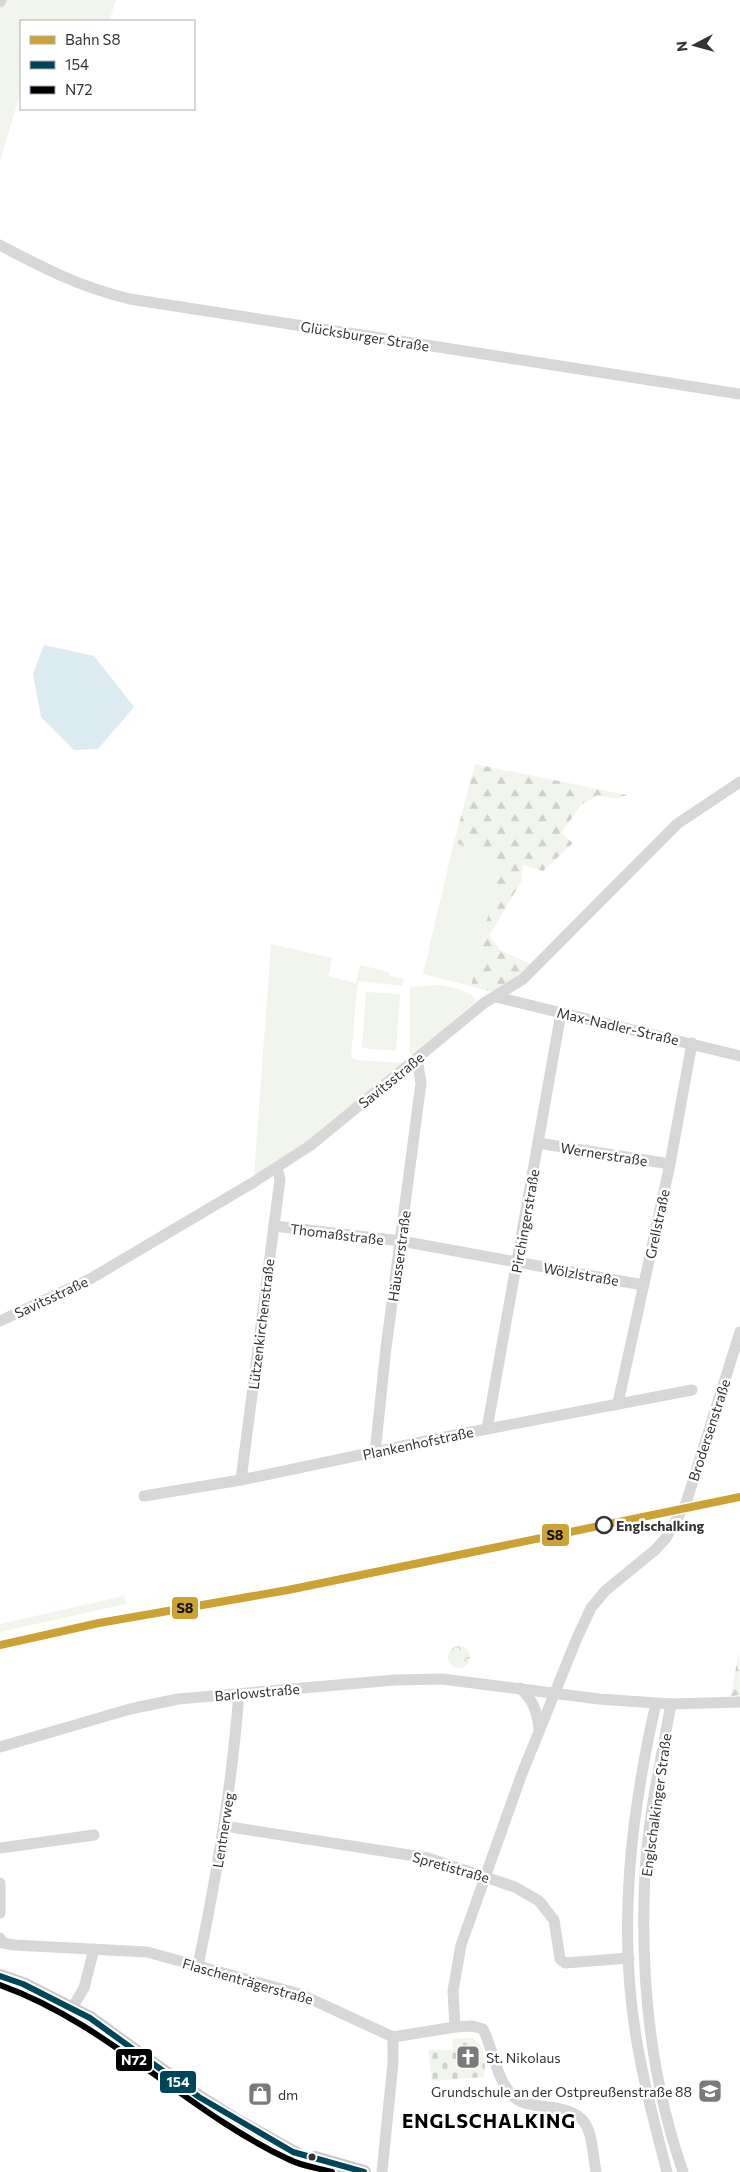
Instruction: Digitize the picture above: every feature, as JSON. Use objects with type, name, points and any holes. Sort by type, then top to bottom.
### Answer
[{"type":"main road","points":[[0,1976],[23,1984],[72,2008],[108,2029],[199,2097],[241,2124],[329,2172]]},
{"type":"main road","points":[[293,2152],[364,2172]]},
{"type":"street","name":"Glücksburger Straße","points":[[0,245],[55,274],[92,290],[130,299],[740,394]]},
{"type":"street","name":"Savitsstraße","points":[[0,1321],[90,1279],[277,1168],[312,1145],[484,1003],[522,979],[548,955],[676,824],[740,782]]},
{"type":"street","name":"Max-Nadler-Straße","points":[[496,997],[740,1056]]},
{"type":"street","name":"Pirchingerstraße","points":[[487,1429],[561,1013]]},
{"type":"street","name":"Grellstraße","points":[[618,1404],[670,1164],[692,1043]]},
{"type":"street","name":"Häusserstraße","points":[[375,1453],[421,1084],[417,1059]]},
{"type":"street","name":"Wernerstraße","points":[[538,1143],[670,1164]]},
{"type":"street","name":"Lützenkirchenstraße","points":[[241,1480],[280,1179],[277,1168]]},
{"type":"street","name":"Thomaßstraße","points":[[274,1226],[401,1241]]},
{"type":"street","name":"Wölzlstraße","points":[[401,1241],[643,1285]]},
{"type":"street","name":"Brodersenstraße","points":[[455,2027],[453,1991],[461,1946],[539,1728],[556,1693],[577,1638],[591,1608],[605,1592],[655,1550],[678,1520],[686,1502],[740,1332]]},
{"type":"street","name":"Plankenhofstraße","points":[[144,1496],[241,1480],[487,1429],[692,1390]]},
{"type":"street","name":"Barlowstraße","points":[[0,1747],[130,1709],[178,1699],[418,1679],[656,1703],[740,1702]]},
{"type":"street","points":[[520,1688],[530,1698],[537,1712],[539,1728]]},
{"type":"street","name":"Lentnerweg","points":[[198,1965],[224,1826],[239,1693]]},
{"type":"street","name":"Englschalkinger Straße","points":[[656,1703],[634,1822],[630,1870],[629,1958],[637,2042],[667,2172]]},
{"type":"street","name":"Englschalkinger Straße","points":[[670,1704],[650,1824],[645,1871],[644,1948],[649,2016],[659,2077],[683,2172]]},
{"type":"street","name":"Spretistraße","points":[[224,1826],[428,1858],[515,1887],[539,1901],[554,1920],[560,1959],[565,1963],[629,1958]]},
{"type":"street","points":[[0,1848],[94,1835]]},
{"type":"street","points":[[0,1883],[0,1913]]},
{"type":"street","name":"Flaschenträgerstraße","points":[[1,1940],[147,1952],[300,1994],[393,2037]]},
{"type":"street","points":[[72,2008],[84,1988],[94,1948]]},
{"type":"street","points":[[382,2172],[393,2063],[393,2037],[472,2026],[483,2029],[498,2070],[514,2097],[530,2104],[566,2108],[588,2126],[596,2172]]},
{"type":"green space","points":[[4,0],[116,0],[109,20],[20,20],[20,90],[15,88],[20,90],[20,94],[0,161],[0,9]]},
{"type":"green space","points":[[475,764],[627,795],[616,799],[598,795],[581,805],[561,833],[573,843],[543,871],[523,865],[521,882],[489,936],[500,950],[532,965],[497,993],[471,986],[501,862],[454,842]]},
{"type":"green space","points":[[454,842],[501,862],[471,986],[423,974]]},
{"type":"green space","points":[[271,944],[332,958],[328,976],[356,983],[360,965],[389,972],[389,976],[404,979],[402,986],[359,981],[351,1057],[356,1060],[404,1063],[308,1141],[254,1177]]},
{"type":"green space","points":[[441,985],[466,992],[474,997],[476,1001],[410,1058],[410,987]]},
{"type":"green space","points":[[366,992],[400,994],[396,1051],[362,1048]]},
{"type":"green space","points":[[124,1596],[126,1604],[0,1632],[0,1624]]},
{"type":"green space","points":[[459,1646],[467,1649],[470,1657],[467,1665],[459,1668],[451,1665],[448,1657],[451,1649]]},
{"type":"green space","points":[[739,1650],[740,1695],[731,1696]]},
{"type":"green space","points":[[472,2038],[480,2045],[484,2055],[484,2077],[432,2081],[428,2050],[453,2050],[452,2039]]},
{"type":"shaded area","points":[[44,645],[94,656],[134,707],[98,749],[74,750],[41,717],[33,674]]},
{"type":"rail line","name":"S8","points":[[0,1645],[99,1623],[288,1590],[740,1497]]},
{"type":"transit line","name":"154","points":[[0,1976],[23,1984],[90,2018],[199,2097],[293,2152],[364,2172]]},
{"type":"transit line","name":"N72","points":[[0,1985],[39,2001],[76,2021],[215,2117],[251,2139],[293,2161],[332,2172]]},
{"type":"place","name":"Englschalking","points":[[604,1525]]},
{"type":"place","name":"St. Nikolaus","points":[[468,2057]]},
{"type":"place","name":"Grundschule an der Ostpreußenstraße 88","points":[[710,2091]]},
{"type":"place","name":"dm","points":[[260,2094]]},
{"type":"district","name":"ENGLSCHALKING","points":[[489,2120]]}]
